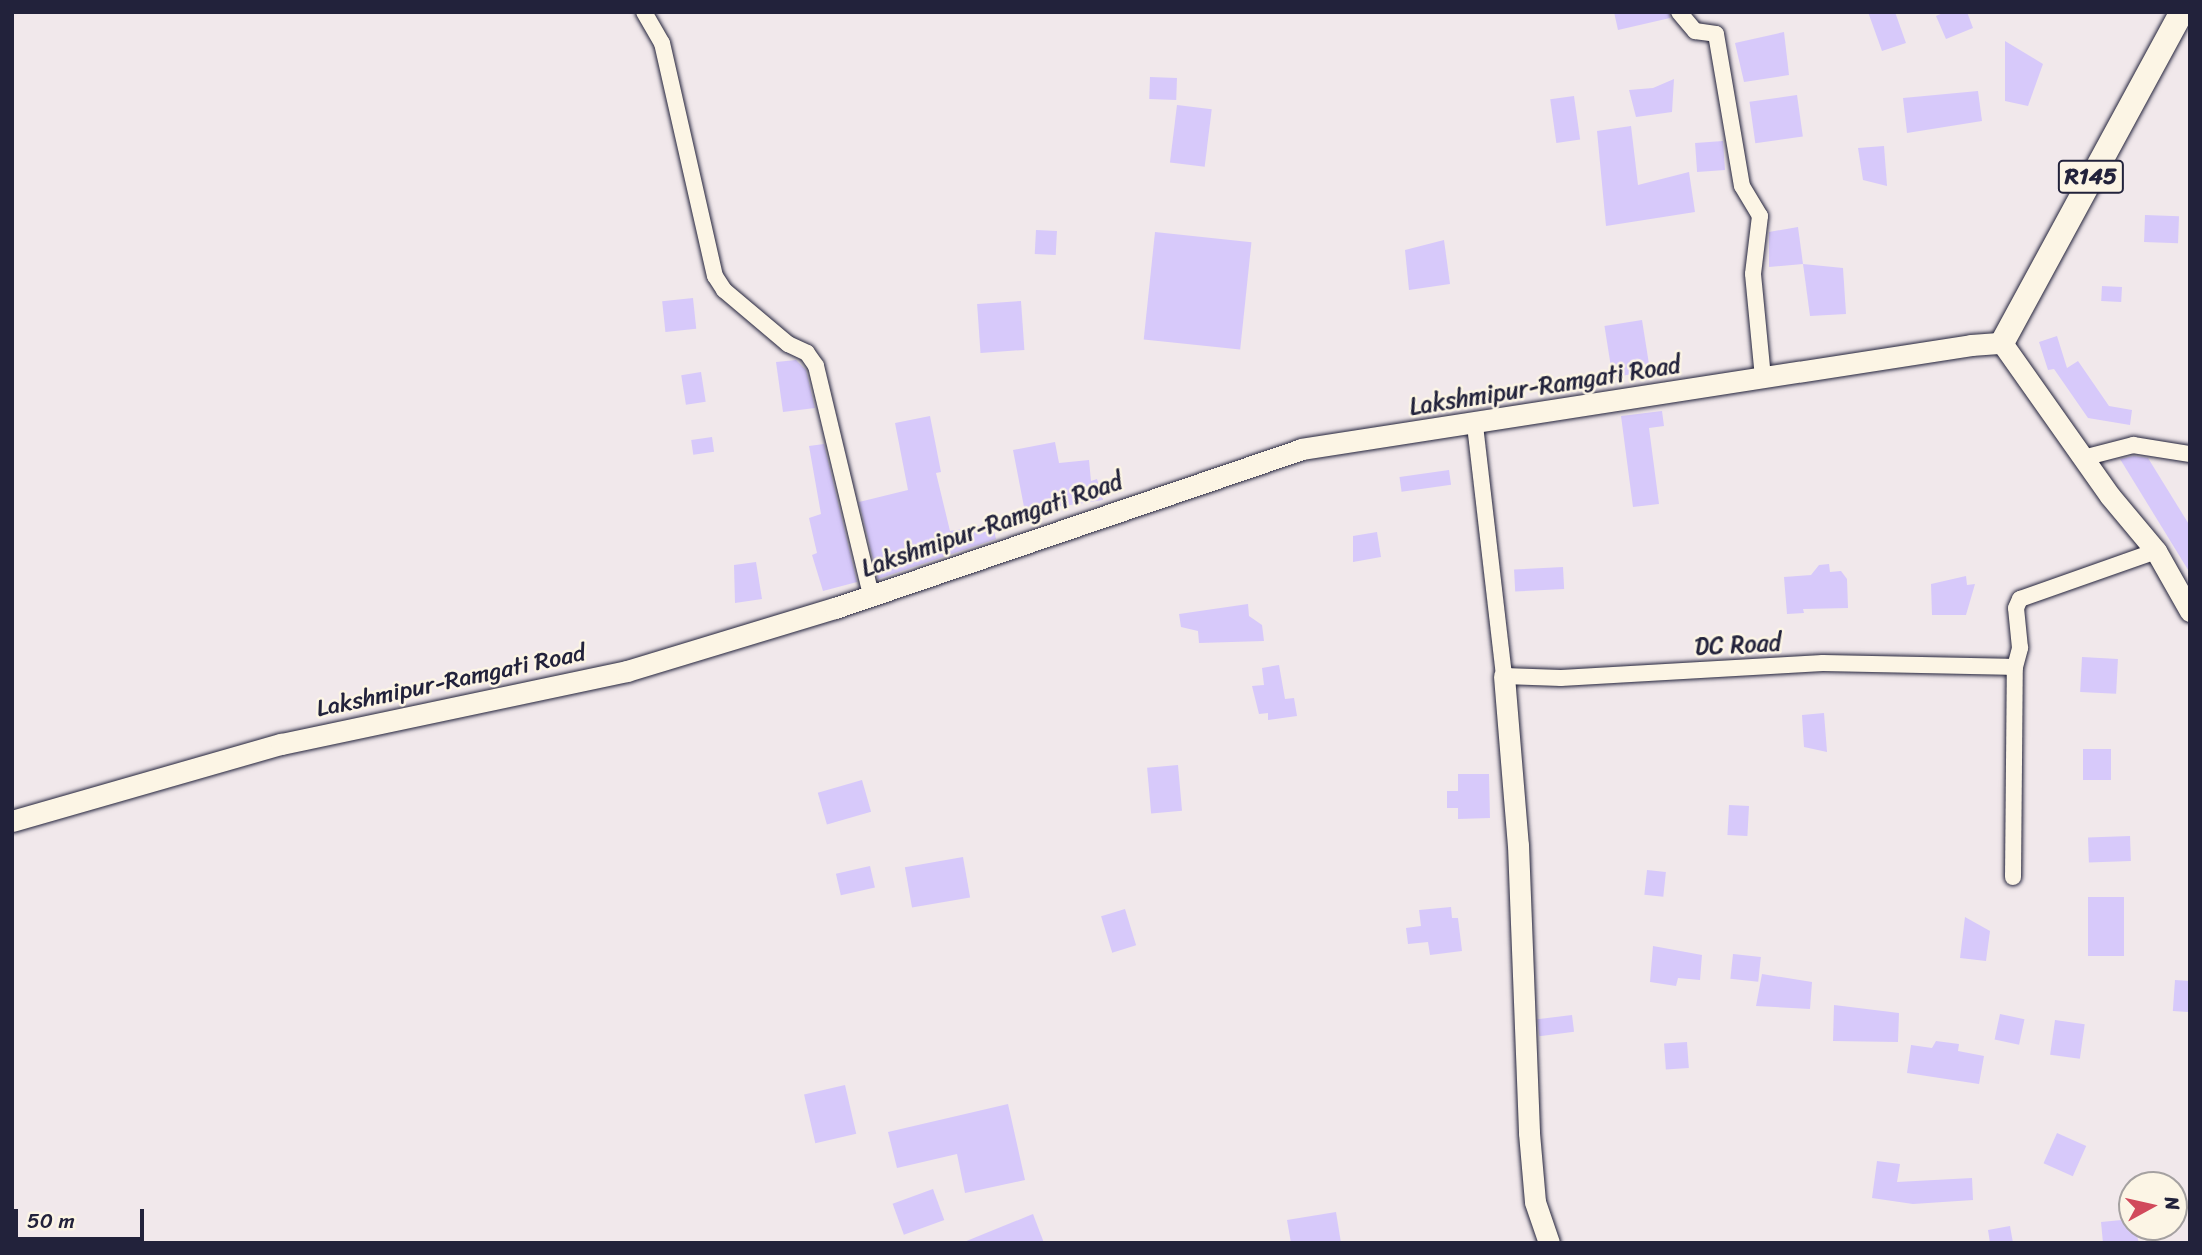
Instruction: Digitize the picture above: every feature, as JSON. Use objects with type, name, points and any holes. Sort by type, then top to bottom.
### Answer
[{"type":"main road","name":"R145","points":[[2003,343],[2183,12]]},
{"type":"main road","name":"Lakshmipur-Ramgati Road","points":[[12,821],[281,744],[626,671],[871,595],[1301,449],[1475,425],[1762,378],[2003,343]]},
{"type":"main road","points":[[2003,343],[2083,458],[2156,551],[2190,611]]},
{"type":"main road","points":[[1504,676],[1518,845],[1528,1133],[1535,1202],[1549,1243]]},
{"type":"street","points":[[644,12],[662,43],[715,276],[724,290],[788,344],[807,353],[816,366],[871,595]]},
{"type":"street","points":[[1679,12],[1695,32],[1716,34],[1742,187],[1760,216],[1753,274],[1762,378]]},
{"type":"street","points":[[2183,12],[2190,15]]},
{"type":"street","points":[[1475,425],[1504,676]]},
{"type":"street","points":[[2083,458],[2133,445],[2190,454]]},
{"type":"street","points":[[2013,877],[2014,667],[2020,648],[2016,608],[2020,599],[2156,551]]},
{"type":"street","name":"DC Road","points":[[1504,676],[1561,678],[1823,663],[2014,667]]},
{"type":"building","points":[[1614,12],[1669,12],[1670,18],[1618,30]]},
{"type":"building","points":[[1868,12],[1895,12],[1906,43],[1882,51]]},
{"type":"building","points":[[1945,12],[1967,12],[1973,28],[1946,39],[1936,16]]},
{"type":"building","points":[[1784,32],[1789,75],[1744,82],[1735,43]]},
{"type":"building","points":[[2005,41],[2043,64],[2028,106],[2005,101]]},
{"type":"building","points":[[1150,77],[1177,78],[1176,100],[1149,99]]},
{"type":"building","points":[[1674,79],[1672,112],[1636,117],[1629,90],[1653,88]]},
{"type":"building","points":[[1978,91],[1982,121],[1907,133],[1903,98]]},
{"type":"building","points":[[1797,95],[1803,137],[1755,143],[1749,102]]},
{"type":"building","points":[[1574,96],[1580,140],[1556,143],[1550,99]]},
{"type":"building","points":[[1177,105],[1212,109],[1205,167],[1170,163]]},
{"type":"building","points":[[1631,126],[1638,185],[1689,172],[1695,212],[1606,226],[1597,131]]},
{"type":"building","points":[[1723,141],[1725,170],[1697,172],[1695,143]]},
{"type":"building","points":[[1884,146],[1887,186],[1863,180],[1858,148]]},
{"type":"building","points":[[2145,215],[2179,216],[2178,243],[2144,242]]},
{"type":"building","points":[[1798,227],[1803,264],[1769,267],[1769,232]]},
{"type":"building","points":[[1036,230],[1057,231],[1056,255],[1035,254]]},
{"type":"building","points":[[1155,232],[1251,242],[1240,350],[1144,339]]},
{"type":"building","points":[[1444,240],[1450,284],[1409,290],[1405,250]]},
{"type":"building","points":[[1803,264],[1843,268],[1846,314],[1810,316]]},
{"type":"building","points":[[2102,286],[2122,287],[2121,302],[2101,301]]},
{"type":"building","points":[[693,298],[696,329],[665,332],[662,301]]},
{"type":"building","points":[[1021,301],[1024,350],[981,353],[977,304]]},
{"type":"building","points":[[1642,320],[1650,371],[1613,377],[1604,326]]},
{"type":"building","points":[[2057,336],[2067,368],[2078,361],[2109,406],[2132,410],[2130,425],[2088,418],[2054,369],[2048,370],[2039,342]]},
{"type":"building","points":[[796,360],[806,370],[815,408],[783,412],[776,362]]},
{"type":"building","points":[[701,372],[706,402],[686,405],[681,375]]},
{"type":"building","points":[[1662,411],[1664,426],[1649,428],[1659,504],[1633,507],[1621,416]]},
{"type":"building","points":[[930,416],[941,472],[936,473],[950,531],[992,523],[996,539],[878,579],[859,502],[908,490],[895,423]]},
{"type":"building","points":[[712,437],[714,452],[693,455],[691,440]]},
{"type":"building","points":[[1055,442],[1059,463],[1089,460],[1091,481],[1097,479],[1103,500],[1025,512],[1013,450]]},
{"type":"building","points":[[824,444],[857,582],[823,591],[812,555],[817,553],[809,518],[821,514],[809,446]]},
{"type":"building","points":[[2134,456],[2148,458],[2190,526],[2190,573],[2120,459]]},
{"type":"building","points":[[1449,470],[1451,485],[1402,492],[1399,477]]},
{"type":"building","points":[[1377,532],[1381,557],[1353,562],[1353,536]]},
{"type":"building","points":[[756,562],[762,599],[735,603],[734,565]]},
{"type":"building","points":[[1829,564],[1830,572],[1841,571],[1847,579],[1848,608],[1803,609],[1804,613],[1787,614],[1784,577],[1811,575],[1819,565]]},
{"type":"building","points":[[1563,567],[1564,589],[1515,592],[1514,570]]},
{"type":"building","points":[[1966,576],[1967,585],[1975,584],[1966,615],[1932,615],[1931,584]]},
{"type":"building","points":[[1248,604],[1249,616],[1262,625],[1264,641],[1199,643],[1198,631],[1181,627],[1179,614]]},
{"type":"building","points":[[2082,657],[2118,659],[2116,694],[2080,692]]},
{"type":"building","points":[[1279,665],[1285,699],[1294,698],[1297,716],[1268,720],[1268,713],[1259,714],[1252,686],[1264,685],[1262,668]]},
{"type":"building","points":[[1824,713],[1827,752],[1804,747],[1802,715]]},
{"type":"building","points":[[2083,749],[2111,749],[2111,780],[2083,780]]},
{"type":"building","points":[[1178,765],[1182,811],[1151,814],[1147,768]]},
{"type":"building","points":[[1458,774],[1489,774],[1490,818],[1458,819],[1458,808],[1447,808],[1447,791],[1458,791]]},
{"type":"building","points":[[862,780],[871,812],[827,824],[818,793]]},
{"type":"building","points":[[1729,805],[1749,806],[1747,836],[1727,835]]},
{"type":"building","points":[[2130,836],[2131,861],[2089,862],[2088,837]]},
{"type":"building","points":[[963,857],[970,897],[912,908],[905,867]]},
{"type":"building","points":[[870,866],[875,887],[841,895],[836,874]]},
{"type":"building","points":[[1647,870],[1666,872],[1663,897],[1644,895]]},
{"type":"building","points":[[2088,897],[2124,897],[2124,956],[2088,956]]},
{"type":"building","points":[[1451,907],[1452,918],[1458,918],[1462,951],[1430,955],[1428,942],[1408,944],[1406,928],[1421,926],[1419,910]]},
{"type":"building","points":[[1125,909],[1136,945],[1112,953],[1101,916]]},
{"type":"building","points":[[1965,917],[1990,931],[1986,961],[1960,958]]},
{"type":"building","points":[[1653,946],[1702,955],[1700,980],[1678,978],[1676,986],[1650,982]]},
{"type":"building","points":[[1733,954],[1761,957],[1758,982],[1730,979]]},
{"type":"building","points":[[1762,974],[1812,982],[1810,1009],[1756,1006]]},
{"type":"building","points":[[2175,980],[2190,981],[2188,1012],[2173,1011]]},
{"type":"building","points":[[1834,1005],[1899,1013],[1898,1042],[1833,1041]]},
{"type":"building","points":[[2000,1014],[2024,1019],[2019,1045],[1995,1039]]},
{"type":"building","points":[[1572,1015],[1574,1032],[1539,1036],[1537,1019]]},
{"type":"building","points":[[2055,1020],[2085,1024],[2080,1059],[2050,1055]]},
{"type":"building","points":[[1936,1041],[1959,1044],[1958,1051],[1984,1056],[1979,1084],[1907,1073],[1911,1045],[1932,1048]]},
{"type":"building","points":[[1687,1042],[1689,1068],[1666,1070],[1664,1044]]},
{"type":"building","points":[[845,1085],[856,1134],[815,1143],[804,1094]]},
{"type":"building","points":[[1008,1104],[1025,1180],[965,1193],[957,1154],[897,1168],[888,1132]]},
{"type":"building","points":[[2057,1133],[2086,1146],[2073,1176],[2044,1163]]},
{"type":"building","points":[[1877,1161],[1900,1164],[1897,1182],[1972,1178],[1973,1200],[1913,1204],[1872,1198]]},
{"type":"building","points":[[933,1189],[944,1220],[904,1235],[893,1204]]},
{"type":"building","points":[[1336,1212],[1341,1243],[1291,1243],[1287,1220]]},
{"type":"building","points":[[1033,1214],[1044,1243],[964,1243],[964,1242]]},
{"type":"building","points":[[2118,1220],[2118,1241],[2139,1243],[2103,1243],[2101,1222]]},
{"type":"building","points":[[2010,1226],[2013,1243],[1990,1243],[1988,1230]]}]
